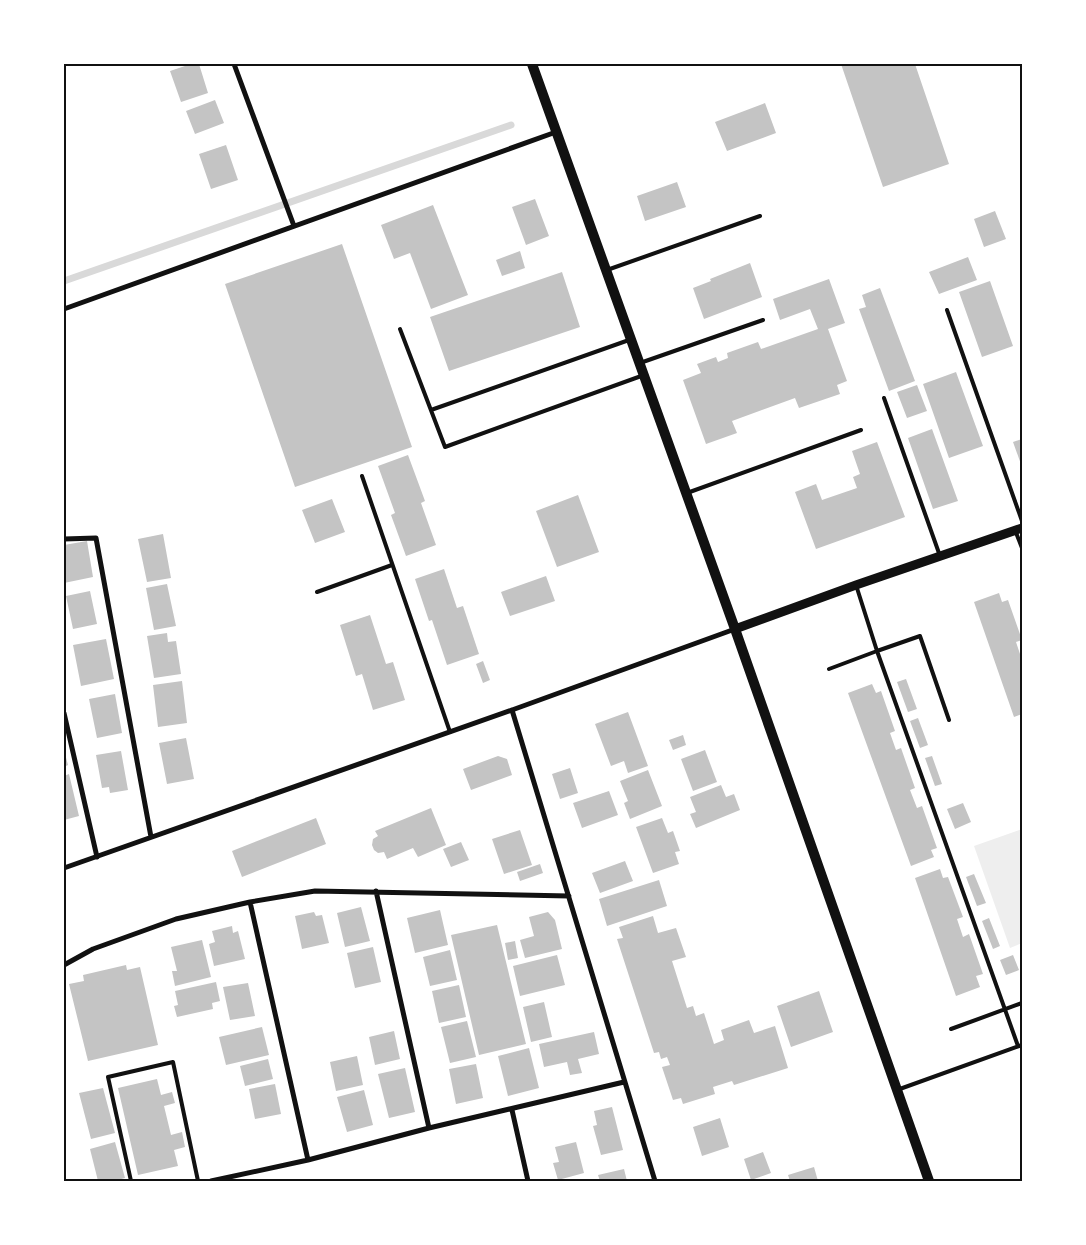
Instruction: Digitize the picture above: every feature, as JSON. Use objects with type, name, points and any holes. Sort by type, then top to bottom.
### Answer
[{"type":"main road","points":[[532,64],[735,629],[929,1181]]},
{"type":"street","points":[[234,64],[294,226]]},
{"type":"street","points":[[64,309],[556,132]]},
{"type":"street","points":[[64,868],[512,710],[856,585],[1019,529]]},
{"type":"street","points":[[64,539],[96,538],[152,837]]},
{"type":"street","points":[[512,710],[655,1181]]},
{"type":"street","points":[[64,713],[96,857]]},
{"type":"street","points":[[64,965],[93,949],[176,919],[250,902],[315,891],[569,896]]},
{"type":"street","points":[[376,891],[430,1128]]},
{"type":"street","points":[[250,902],[308,1160]]},
{"type":"street","points":[[211,1181],[308,1160],[430,1128],[624,1082]]},
{"type":"street","points":[[512,1110],[528,1181]]},
{"type":"lane","points":[[607,270],[760,216]]},
{"type":"lane","points":[[947,310],[1022,521]]},
{"type":"lane","points":[[640,363],[763,320]]},
{"type":"lane","points":[[400,329],[445,447],[644,374]]},
{"type":"lane","points":[[431,410],[632,340]]},
{"type":"lane","points":[[884,398],[940,556]]},
{"type":"lane","points":[[686,493],[861,430]]},
{"type":"lane","points":[[362,476],[450,732]]},
{"type":"lane","points":[[1019,529],[1022,548]]},
{"type":"lane","points":[[318,592],[392,565]]},
{"type":"lane","points":[[856,585],[877,651],[1005,1010],[1020,1046],[897,1090]]},
{"type":"lane","points":[[829,669],[920,636],[949,720]]},
{"type":"lane","points":[[951,1029],[1022,1003]]},
{"type":"lane","points":[[131,1181],[108,1077],[173,1062],[198,1181]]},
{"type":"shaded area","points":[[1022,829],[1022,943],[1010,948],[974,846]]},
{"type":"building","points":[[191,64],[199,64],[208,93],[181,102],[170,71]]},
{"type":"building","points":[[841,64],[915,64],[949,164],[883,187]]},
{"type":"building","points":[[215,100],[224,123],[195,134],[186,111]]},
{"type":"building","points":[[765,103],[776,133],[727,151],[715,122]]},
{"type":"building","points":[[226,145],[238,180],[211,189],[199,154]]},
{"type":"building","points":[[677,182],[686,207],[645,221],[637,196]]},
{"type":"building","points":[[535,199],[549,236],[526,245],[512,207]]},
{"type":"building","points":[[433,205],[468,295],[431,309],[410,253],[394,259],[381,225]]},
{"type":"building","points":[[995,211],[1006,239],[984,247],[974,219]]},
{"type":"building","points":[[342,244],[412,447],[295,487],[225,284]]},
{"type":"building","points":[[520,251],[525,268],[502,276],[496,260]]},
{"type":"building","points":[[968,257],[977,280],[939,294],[929,272]]},
{"type":"building","points":[[750,263],[762,297],[704,319],[693,288]]},
{"type":"building","points":[[562,272],[580,327],[449,371],[430,317]]},
{"type":"building","points":[[829,279],[845,323],[828,329],[847,381],[837,385],[840,394],[799,408],[795,398],[732,421],[737,433],[706,444],[683,380],[701,373],[697,364],[716,357],[718,362],[728,358],[727,353],[758,342],[761,349],[818,329],[810,309],[780,320],[773,299]]},
{"type":"building","points":[[990,281],[1013,346],[982,357],[959,292]]},
{"type":"building","points":[[880,288],[915,381],[889,391],[859,309],[866,307],[862,295]]},
{"type":"building","points":[[956,372],[983,446],[949,458],[923,384]]},
{"type":"building","points":[[917,385],[927,411],[907,418],[897,392]]},
{"type":"building","points":[[932,429],[958,501],[933,509],[908,438]]},
{"type":"building","points":[[1022,439],[1022,467],[1013,442]]},
{"type":"building","points":[[877,442],[905,517],[816,549],[795,492],[816,484],[822,500],[857,488],[853,477],[860,474],[852,451]]},
{"type":"building","points":[[408,455],[425,501],[421,503],[436,545],[406,556],[391,515],[395,513],[378,466]]},
{"type":"building","points":[[578,495],[599,552],[557,567],[536,511]]},
{"type":"building","points":[[332,499],[345,532],[315,543],[302,510]]},
{"type":"building","points":[[163,534],[171,578],[147,582],[138,539]]},
{"type":"building","points":[[87,541],[93,577],[64,583],[64,545]]},
{"type":"building","points":[[444,569],[457,608],[463,606],[479,654],[447,665],[432,620],[429,621],[415,579]]},
{"type":"building","points":[[546,576],[555,601],[510,616],[501,592]]},
{"type":"building","points":[[167,584],[176,626],[154,630],[146,588]]},
{"type":"building","points":[[90,591],[97,624],[73,629],[66,596]]},
{"type":"building","points":[[999,593],[1002,602],[1008,600],[1022,640],[1016,642],[1022,660],[1022,714],[1014,717],[974,602]]},
{"type":"building","points":[[370,615],[386,664],[393,662],[405,700],[373,710],[362,674],[356,676],[340,625]]},
{"type":"building","points":[[167,633],[168,642],[176,641],[181,674],[154,678],[147,636]]},
{"type":"building","points":[[106,639],[114,679],[81,686],[73,645]]},
{"type":"building","points":[[483,661],[490,680],[483,683],[476,664]]},
{"type":"building","points":[[906,679],[917,709],[908,712],[897,682]]},
{"type":"building","points":[[182,681],[187,723],[158,727],[153,685]]},
{"type":"building","points":[[872,684],[876,693],[881,691],[895,731],[890,733],[896,750],[901,748],[915,788],[910,790],[917,808],[922,806],[937,848],[931,850],[934,857],[911,866],[848,693]]},
{"type":"building","points":[[115,694],[122,733],[97,738],[89,699]]},
{"type":"building","points":[[628,712],[648,766],[628,773],[624,761],[611,766],[595,724]]},
{"type":"building","points":[[918,718],[928,745],[920,748],[910,721]]},
{"type":"building","points":[[683,735],[686,745],[673,750],[669,740]]},
{"type":"building","points":[[186,738],[194,779],[167,784],[159,743]]},
{"type":"building","points":[[64,750],[68,765],[64,767]]},
{"type":"building","points":[[705,750],[717,782],[693,791],[681,759]]},
{"type":"building","points":[[121,751],[128,790],[110,793],[109,787],[102,788],[96,755]]},
{"type":"building","points":[[498,756],[507,759],[512,775],[471,790],[463,769]]},
{"type":"building","points":[[932,756],[942,784],[935,786],[925,758]]},
{"type":"building","points":[[570,768],[578,793],[560,799],[552,774]]},
{"type":"building","points":[[648,770],[662,806],[630,819],[624,803],[628,801],[620,781]]},
{"type":"building","points":[[69,774],[79,816],[64,820],[64,776]]},
{"type":"building","points":[[721,785],[726,797],[734,794],[740,810],[696,828],[690,814],[696,812],[690,797]]},
{"type":"building","points":[[609,791],[618,815],[582,828],[573,803]]},
{"type":"building","points":[[963,803],[971,822],[955,829],[947,809]]},
{"type":"building","points":[[431,808],[446,845],[418,857],[413,848],[387,859],[384,852],[378,853],[374,850],[372,845],[373,839],[378,836],[375,831]]},
{"type":"building","points":[[316,818],[326,844],[242,877],[232,851]]},
{"type":"building","points":[[662,818],[668,833],[673,831],[680,851],[675,852],[679,864],[653,873],[636,827]]},
{"type":"building","points":[[520,830],[532,865],[504,874],[492,839]]},
{"type":"building","points":[[461,842],[469,860],[451,867],[443,849]]},
{"type":"building","points":[[625,861],[633,881],[600,893],[592,873]]},
{"type":"building","points":[[540,864],[543,873],[520,881],[517,872]]},
{"type":"building","points":[[940,869],[943,878],[948,877],[963,917],[957,919],[963,937],[969,934],[983,974],[976,976],[980,987],[956,996],[915,878]]},
{"type":"building","points":[[974,874],[986,903],[977,906],[966,877]]},
{"type":"building","points":[[659,880],[667,906],[607,926],[599,899]]},
{"type":"building","points":[[361,907],[370,941],[345,947],[337,913]]},
{"type":"building","points":[[440,910],[448,945],[415,953],[407,918]]},
{"type":"building","points":[[314,912],[316,916],[322,915],[329,943],[302,949],[295,916]]},
{"type":"building","points":[[548,912],[555,920],[562,949],[525,958],[520,940],[534,936],[529,917]]},
{"type":"building","points":[[653,916],[658,933],[676,928],[686,957],[672,961],[687,1008],[693,1006],[696,1016],[704,1013],[714,1044],[724,1040],[721,1030],[749,1020],[754,1033],[775,1026],[788,1068],[734,1085],[732,1081],[713,1087],[715,1094],[683,1104],[681,1098],[673,1100],[662,1067],[670,1065],[667,1057],[661,1059],[659,1052],[654,1053],[617,939],[623,938],[619,927]]},
{"type":"building","points":[[989,918],[1000,946],[993,949],[982,921]]},
{"type":"building","points":[[497,925],[526,1044],[479,1055],[451,935]]},
{"type":"building","points":[[232,926],[233,933],[238,931],[245,959],[214,966],[209,944],[215,942],[212,931]]},
{"type":"building","points":[[202,940],[211,977],[175,986],[172,971],[177,971],[171,947]]},
{"type":"building","points":[[515,941],[518,958],[508,960],[505,943]]},
{"type":"building","points":[[373,947],[381,982],[355,988],[347,953]]},
{"type":"building","points":[[450,950],[457,980],[430,986],[423,957]]},
{"type":"building","points":[[557,955],[565,985],[520,996],[513,966]]},
{"type":"building","points":[[1013,955],[1019,970],[1006,975],[1000,960]]},
{"type":"building","points":[[126,965],[127,970],[140,967],[158,1045],[88,1061],[69,984],[84,981],[83,975]]},
{"type":"building","points":[[216,982],[220,1001],[212,1003],[213,1009],[177,1017],[174,1006],[178,1005],[175,991]]},
{"type":"building","points":[[248,983],[255,1016],[230,1020],[223,987]]},
{"type":"building","points":[[459,985],[466,1017],[439,1023],[432,991]]},
{"type":"building","points":[[819,991],[833,1032],[791,1047],[777,1006]]},
{"type":"building","points":[[544,1002],[552,1037],[531,1042],[523,1007]]},
{"type":"building","points":[[467,1021],[476,1057],[450,1063],[441,1027]]},
{"type":"building","points":[[262,1027],[269,1055],[226,1065],[219,1037]]},
{"type":"building","points":[[394,1031],[400,1059],[375,1065],[369,1037]]},
{"type":"building","points":[[594,1032],[599,1054],[578,1059],[582,1073],[570,1075],[567,1062],[544,1067],[539,1044]]},
{"type":"building","points":[[529,1048],[539,1088],[508,1096],[498,1056]]},
{"type":"building","points":[[357,1056],[363,1085],[336,1091],[330,1062]]},
{"type":"building","points":[[268,1059],[273,1079],[245,1086],[240,1066]]},
{"type":"building","points":[[476,1064],[483,1098],[456,1104],[449,1069]]},
{"type":"building","points":[[405,1068],[415,1112],[389,1118],[378,1074]]},
{"type":"building","points":[[157,1079],[161,1095],[172,1092],[175,1103],[164,1106],[171,1135],[182,1132],[185,1147],[174,1150],[178,1166],[138,1175],[118,1088]]},
{"type":"building","points":[[275,1084],[281,1114],[255,1119],[249,1089]]},
{"type":"building","points":[[103,1088],[115,1133],[91,1139],[79,1093]]},
{"type":"building","points":[[364,1090],[373,1125],[347,1132],[337,1097]]},
{"type":"building","points":[[612,1107],[623,1150],[601,1155],[593,1126],[597,1125],[594,1111]]},
{"type":"building","points":[[720,1118],[729,1147],[702,1156],[693,1127]]},
{"type":"building","points":[[115,1142],[125,1178],[114,1181],[98,1181],[90,1149]]},
{"type":"building","points":[[576,1142],[584,1173],[558,1180],[553,1163],[559,1162],[555,1147]]},
{"type":"building","points":[[763,1152],[771,1173],[751,1180],[744,1159]]},
{"type":"building","points":[[814,1167],[818,1181],[790,1181],[788,1175]]},
{"type":"building","points":[[624,1169],[627,1181],[600,1181],[598,1175]]},
{"type":"waterway","points":[[64,281],[511,125]]}]
